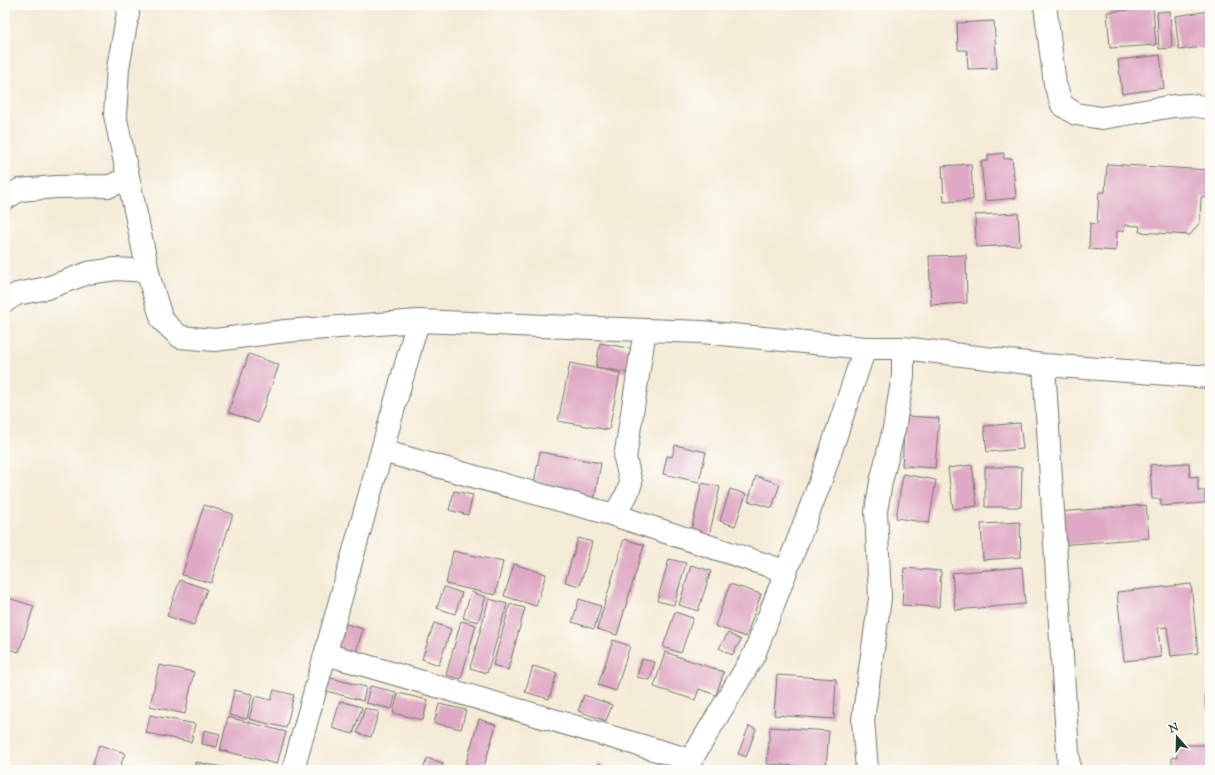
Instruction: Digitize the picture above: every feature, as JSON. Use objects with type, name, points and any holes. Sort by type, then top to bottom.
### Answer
[{"type":"street","points":[[127,5],[128,13],[118,68],[114,115],[150,281],[162,320],[180,337],[215,340],[286,331],[418,321],[702,332],[865,348],[903,348],[1044,365],[1210,377]]},
{"type":"street","points":[[1045,5],[1056,84],[1062,105],[1076,114],[1102,118],[1174,106],[1190,105],[1210,108]]},
{"type":"street","points":[[5,199],[19,190],[56,187],[110,186],[128,178]]},
{"type":"street","points":[[5,301],[17,294],[47,288],[88,273],[116,269],[148,271]]},
{"type":"street","points":[[293,770],[418,321]]},
{"type":"street","points":[[614,515],[627,494],[631,483],[625,458],[645,330]]},
{"type":"street","points":[[326,654],[688,765],[754,655],[821,480],[865,348]]},
{"type":"street","points":[[867,770],[863,720],[880,598],[876,511],[881,482],[894,429],[903,376],[903,348]]},
{"type":"street","points":[[1044,365],[1069,770]]},
{"type":"street","points":[[382,451],[614,515],[785,571]]},
{"type":"building","points":[[1153,8],[1156,45],[1110,48],[1107,12]]},
{"type":"building","points":[[1170,11],[1172,48],[1159,49],[1157,12]]},
{"type":"building","points":[[1210,11],[1210,46],[1179,50],[1175,16]]},
{"type":"building","points":[[994,21],[997,68],[968,69],[967,50],[958,50],[957,23]]},
{"type":"building","points":[[1160,55],[1164,88],[1122,94],[1118,60]]},
{"type":"building","points":[[1004,153],[1004,159],[1012,158],[1016,198],[985,201],[981,161],[988,161],[988,155]]},
{"type":"building","points":[[971,164],[973,200],[944,202],[942,166]]},
{"type":"building","points":[[1107,164],[1210,170],[1210,198],[1201,197],[1200,222],[1190,235],[1139,232],[1140,226],[1125,225],[1124,231],[1117,231],[1116,251],[1089,249],[1090,223],[1097,224],[1099,192],[1105,192]]},
{"type":"building","points":[[1018,213],[1020,245],[976,247],[975,215]]},
{"type":"building","points":[[966,255],[967,303],[931,305],[929,256]]},
{"type":"building","points":[[600,343],[639,350],[635,374],[596,367]]},
{"type":"building","points":[[249,354],[279,365],[258,423],[228,412]]},
{"type":"building","points":[[570,363],[620,373],[609,430],[558,421]]},
{"type":"building","points":[[905,416],[939,418],[935,468],[902,466]]},
{"type":"building","points":[[1020,423],[1023,449],[987,452],[984,426]]},
{"type":"building","points":[[675,445],[706,452],[699,482],[663,474],[667,456],[672,457]]},
{"type":"building","points":[[540,452],[601,463],[594,500],[533,488]]},
{"type":"building","points":[[1189,463],[1190,477],[1198,476],[1198,491],[1205,491],[1205,503],[1161,506],[1161,499],[1152,499],[1150,465]]},
{"type":"building","points":[[972,465],[977,506],[953,509],[948,468]]},
{"type":"building","points":[[985,467],[1022,467],[1021,507],[985,507]]},
{"type":"building","points":[[903,474],[936,480],[929,523],[896,518]]},
{"type":"building","points":[[756,476],[780,484],[772,508],[748,501]]},
{"type":"building","points":[[702,483],[720,487],[709,536],[691,531]]},
{"type":"building","points":[[730,489],[746,494],[735,526],[720,521]]},
{"type":"building","points":[[454,491],[473,495],[468,515],[449,510]]},
{"type":"building","points":[[204,505],[233,514],[211,583],[182,575]]},
{"type":"building","points":[[1146,505],[1149,538],[1060,545],[1058,512]]},
{"type":"building","points":[[1020,522],[1021,557],[983,560],[981,524]]},
{"type":"building","points":[[578,538],[592,542],[580,586],[565,582]]},
{"type":"building","points":[[624,539],[644,545],[617,635],[597,629]]},
{"type":"building","points":[[453,551],[503,562],[495,595],[446,584]]},
{"type":"building","points":[[669,559],[686,563],[674,605],[657,601]]},
{"type":"building","points":[[514,564],[546,574],[536,606],[504,596]]},
{"type":"building","points":[[691,565],[711,571],[698,611],[679,605]]},
{"type":"building","points":[[1022,567],[1025,604],[955,610],[952,573]]},
{"type":"building","points":[[904,568],[941,571],[939,607],[902,605]]},
{"type":"building","points":[[180,580],[207,589],[194,625],[167,616]]},
{"type":"building","points":[[730,584],[761,594],[746,637],[715,626]]},
{"type":"building","points":[[1191,584],[1198,653],[1171,656],[1167,627],[1158,628],[1161,657],[1124,661],[1117,592]]},
{"type":"building","points":[[444,587],[462,593],[455,614],[437,608]]},
{"type":"building","points":[[471,592],[486,597],[478,622],[463,618]]},
{"type":"building","points":[[5,597],[34,606],[19,652],[5,648]]},
{"type":"building","points":[[489,599],[507,604],[487,673],[470,668]]},
{"type":"building","points":[[579,599],[601,606],[594,629],[572,622]]},
{"type":"building","points":[[510,604],[525,608],[508,670],[493,665]]},
{"type":"building","points":[[675,612],[693,618],[681,653],[663,647]]},
{"type":"building","points":[[461,621],[476,625],[461,679],[446,675]]},
{"type":"building","points":[[343,623],[363,629],[355,655],[334,649]]},
{"type":"building","points":[[434,623],[451,629],[439,665],[422,659]]},
{"type":"building","points":[[728,633],[741,640],[732,655],[719,648]]},
{"type":"building","points":[[613,640],[630,646],[616,691],[598,685]]},
{"type":"building","points":[[665,652],[724,672],[716,695],[699,689],[695,700],[654,687]]},
{"type":"building","points":[[642,659],[655,662],[650,680],[637,677]]},
{"type":"building","points":[[159,665],[194,672],[185,714],[150,706]]},
{"type":"building","points":[[533,666],[557,673],[549,699],[525,692]]},
{"type":"building","points":[[777,675],[836,679],[834,719],[774,715]]},
{"type":"building","points":[[327,677],[366,687],[363,701],[323,690]]},
{"type":"building","points":[[370,686],[396,692],[392,709],[366,703]]},
{"type":"building","points":[[234,690],[252,694],[247,719],[229,715]]},
{"type":"building","points":[[274,690],[294,695],[286,728],[249,719],[255,696],[271,700]]},
{"type":"building","points":[[398,693],[428,700],[423,720],[393,713]]},
{"type":"building","points":[[584,695],[612,705],[606,721],[578,711]]},
{"type":"building","points":[[1206,696],[1210,696],[1210,708],[1206,708]]},
{"type":"building","points":[[340,701],[362,707],[353,734],[332,728]]},
{"type":"building","points":[[439,704],[466,710],[461,729],[434,723]]},
{"type":"building","points":[[365,708],[379,712],[371,737],[357,733]]},
{"type":"building","points":[[150,715],[195,724],[191,742],[146,733]]},
{"type":"building","points":[[228,717],[286,732],[277,764],[220,750]]},
{"type":"building","points":[[479,719],[496,725],[483,770],[464,770]]},
{"type":"building","points":[[749,726],[756,729],[746,757],[738,754]]},
{"type":"building","points":[[770,727],[829,731],[826,768],[767,764]]},
{"type":"building","points":[[204,730],[220,734],[217,747],[202,744]]},
{"type":"building","points":[[99,745],[125,753],[119,770],[99,770],[92,768]]},
{"type":"building","points":[[1176,745],[1210,745],[1210,770],[1172,770],[1172,758],[1177,757]]},
{"type":"building","points":[[427,758],[443,763],[441,770],[423,770]]},
{"type":"building","points":[[195,762],[233,769],[233,770],[194,770]]},
{"type":"building","points":[[599,763],[612,770],[595,770]]},
{"type":"building","points":[[324,766],[338,770],[323,770]]}]
